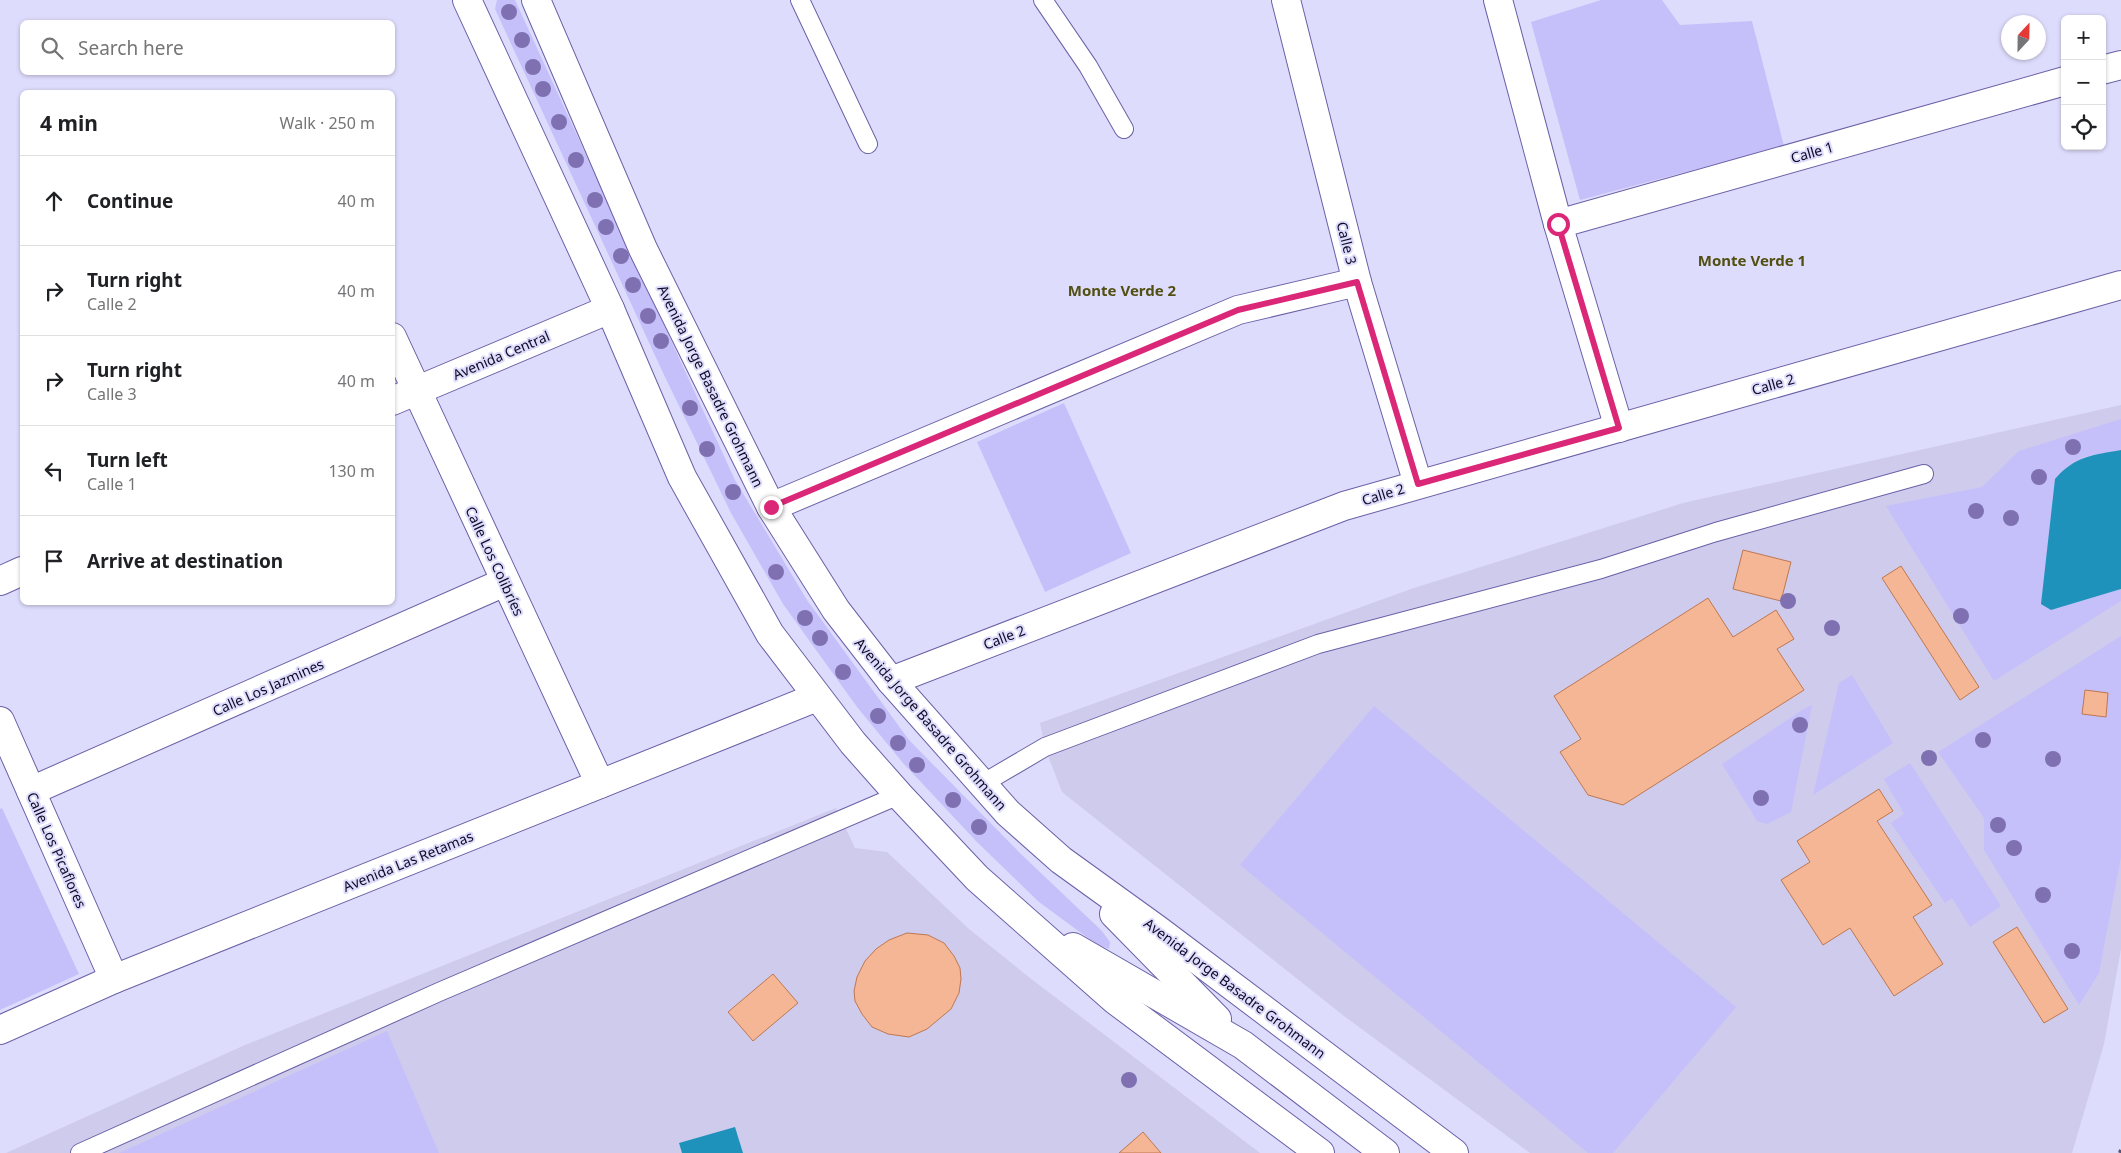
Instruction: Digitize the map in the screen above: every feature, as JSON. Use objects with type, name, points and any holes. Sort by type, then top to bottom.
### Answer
[{"type":"main road","points":[[467,0],[610,309],[682,477],[710,531],[770,634],[853,743],[899,796],[977,878],[1115,1000],[1320,1153]]},
{"type":"main road","name":"Avenida Jorge Basadre Grohmann","points":[[536,0],[642,249],[771,507],[836,610],[891,681],[1008,813],[1061,860],[1158,930],[1454,1153]]},
{"type":"main road","name":"Calle 3","points":[[1286,0],[1357,282],[1418,484]]},
{"type":"main road","points":[[1498,0],[1558,224],[1619,428]]},
{"type":"main road","points":[[2106,69],[2121,65]]},
{"type":"main road","name":"Calle 1","points":[[1558,224],[2061,82]]},
{"type":"main road","points":[[771,507],[1238,310],[1357,282]]},
{"type":"main road","name":"Calle 2","points":[[891,681],[1344,506],[2121,286]]},
{"type":"main road","name":"Avenida Central","points":[[404,396],[610,309]]},
{"type":"main road","name":"Calle Los Colibríes","points":[[395,352],[404,396],[505,582],[600,784]]},
{"type":"main road","points":[[0,581],[20,572]]},
{"type":"main road","name":"Calle Los Jazmines","points":[[31,791],[505,582]]},
{"type":"main road","name":"Avenida Las Retamas","points":[[0,1030],[114,979],[817,697]]},
{"type":"main road","name":"Calle Los Picaflores","points":[[0,721],[114,979]]},
{"type":"main road","points":[[1061,860],[1243,1045]]},
{"type":"main road","points":[[1022,917],[1243,1045],[1385,1153]]},
{"type":"lane","points":[[800,0],[868,144]]},
{"type":"lane","points":[[1043,0],[1088,66],[1124,130]]},
{"type":"lane","points":[[982,784],[1045,748],[1318,644],[1601,570],[1716,532],[1924,474]]},
{"type":"lane","points":[[80,1153],[439,992],[899,796]]},
{"type":"shaded area","points":[[497,0],[515,0],[735,480],[807,600],[909,740],[1023,856],[1102,931],[1110,942],[1109,949],[1096,944],[1039,902],[976,841],[903,763],[857,707],[783,604],[731,513],[664,375],[495,9]]},
{"type":"shaded area","points":[[1601,0],[1662,0],[1680,25],[1752,21],[1784,146],[1580,200],[1531,22]]},
{"type":"shaded area","points":[[1064,403],[1131,553],[1045,592],[977,442]]},
{"type":"shaded area","points":[[2121,405],[2121,949],[2104,1044],[2072,1153],[1530,1153],[1344,1016],[1062,792],[1045,748],[1040,723],[1411,589],[1683,503]]},
{"type":"shaded area","points":[[2121,419],[2121,450],[2083,457],[2051,610],[2121,589],[2121,601],[1994,681],[1886,506],[1982,487],[2019,451]]},
{"type":"shaded area","points":[[2121,636],[2121,857],[2099,973],[2079,1005],[1984,850],[1984,818],[1938,752]]},
{"type":"shaded area","points":[[1852,675],[1893,743],[1813,795],[1839,683]]},
{"type":"shaded area","points":[[1812,705],[1791,812],[1767,824],[1757,821],[1722,764]]},
{"type":"shaded area","points":[[1374,706],[1736,1007],[1613,1153],[1588,1153],[1240,865]]},
{"type":"shaded area","points":[[1910,763],[2001,906],[1970,927],[1952,898],[1945,903],[1891,823],[1904,814],[1884,779]]},
{"type":"shaded area","points":[[2,808],[79,974],[0,1010],[0,809]]},
{"type":"shaded area","points":[[836,808],[855,848],[887,852],[969,929],[1030,978],[1260,1153],[6,1153],[245,1045]]},
{"type":"shaded area","points":[[387,1031],[439,1153],[119,1153]]},
{"type":"water","points":[[2121,450],[2121,589],[2051,610],[2041,604],[2055,479],[2062,471],[2077,461],[2093,455]]},
{"type":"water","points":[[735,1127],[743,1153],[682,1153],[679,1143]]},
{"type":"building","points":[[1743,550],[1791,562],[1781,601],[1733,589]]},
{"type":"building","points":[[1901,566],[1979,687],[1960,700],[1882,578]]},
{"type":"building","points":[[1708,598],[1733,637],[1776,610],[1794,639],[1777,649],[1804,690],[1623,805],[1588,795],[1560,752],[1581,739],[1554,696]]},
{"type":"building","points":[[2085,690],[2108,693],[2106,717],[2082,714]]},
{"type":"building","points":[[1879,789],[1893,811],[1877,821],[1932,905],[1913,917],[1943,964],[1894,996],[1850,928],[1823,945],[1781,880],[1810,862],[1797,841]]},
{"type":"building","points":[[2017,927],[2068,1009],[2044,1023],[1993,942]]},
{"type":"building","points":[[907,933],[928,935],[944,943],[960,968],[961,979],[959,993],[951,1009],[927,1029],[909,1037],[888,1034],[872,1027],[855,1001],[854,991],[857,977],[865,961],[876,949],[889,940]]},
{"type":"building","points":[[773,974],[798,1003],[753,1041],[728,1012]]},
{"type":"building","points":[[1143,1132],[1161,1153],[1119,1153]]},
{"type":"district","name":"Monte Verde 1","points":[[1752,260]]},
{"type":"district","name":"Monte Verde 2","points":[[1122,290]]},
{"type":"route","points":[[771,507],[1238,310],[1357,282],[1418,484],[1619,428],[1558,224]]}]
